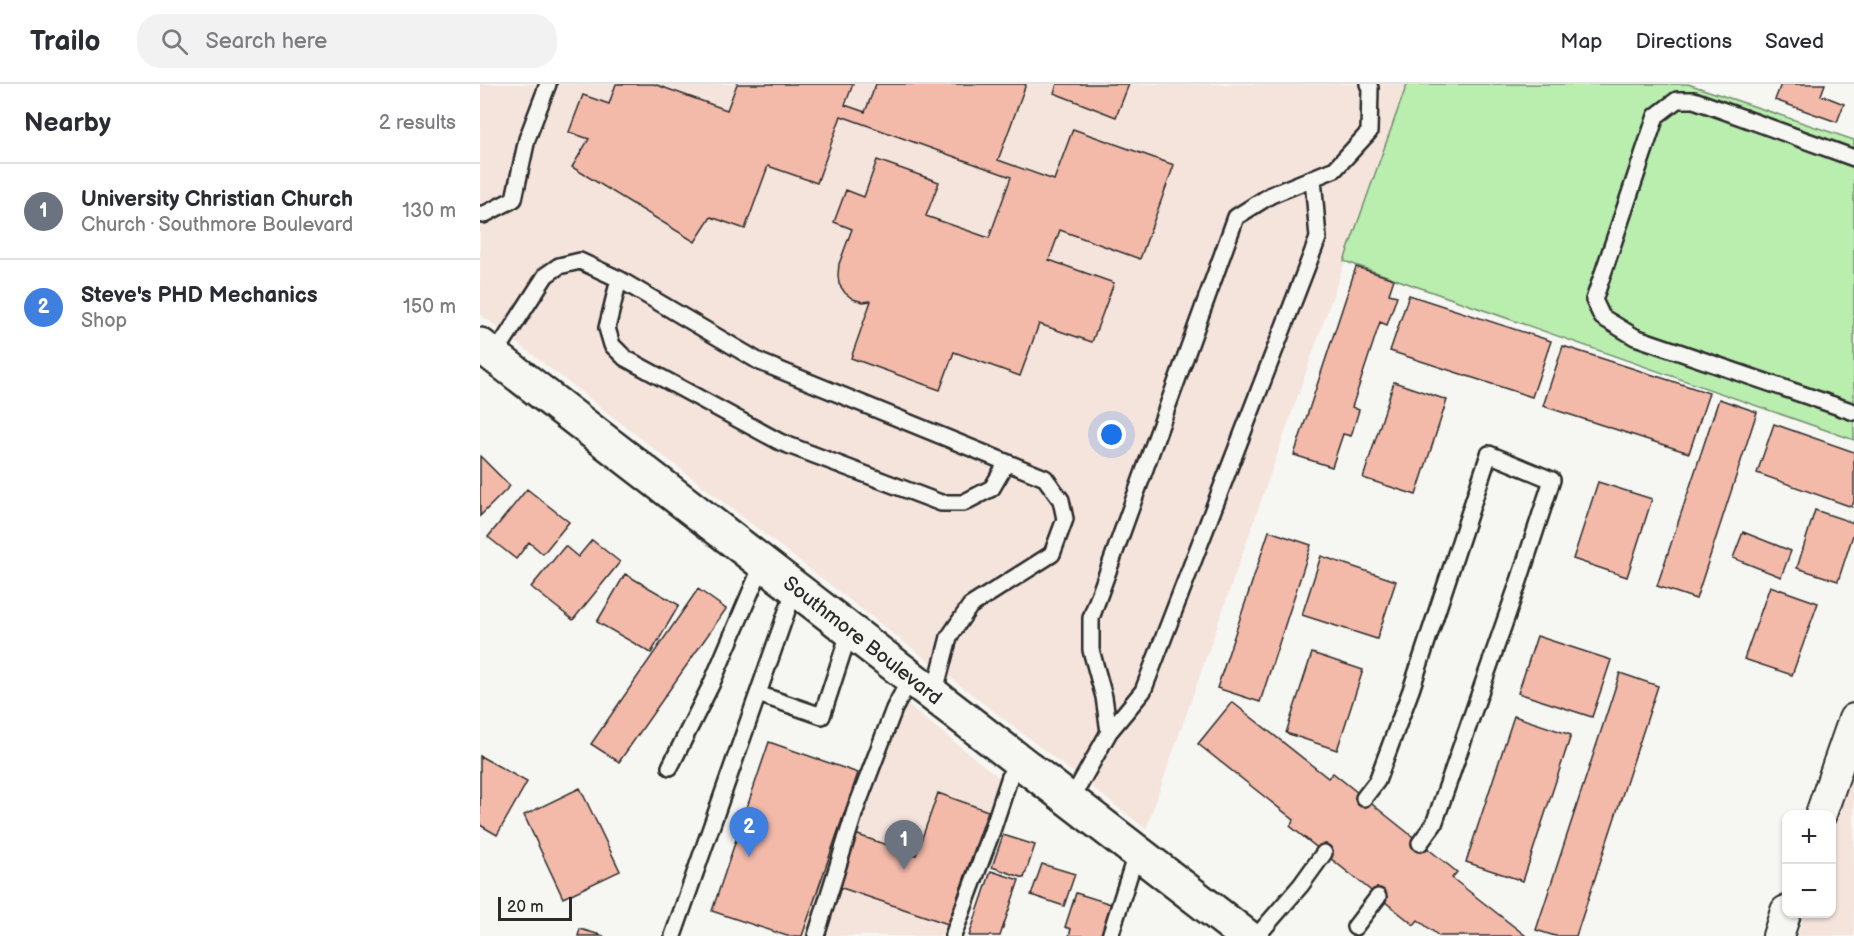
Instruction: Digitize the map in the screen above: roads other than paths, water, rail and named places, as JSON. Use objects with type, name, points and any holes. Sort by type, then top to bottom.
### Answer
[{"type":"street","name":"Southmore Boulevard","points":[[487,350],[1246,936]]},
{"type":"street","points":[[1822,810],[1854,719]]},
{"type":"street","points":[[1778,936],[1784,918]]},
{"type":"lane","points":[[480,214],[483,215],[514,199],[527,139],[548,84]]},
{"type":"lane","points":[[1109,732],[1104,697],[1090,650],[1090,618],[1236,217],[1271,195],[1335,169],[1369,132],[1370,88],[1368,84]]},
{"type":"lane","points":[[1854,158],[1694,100],[1677,100],[1656,116],[1594,300],[1602,317],[1635,337],[1854,412]]},
{"type":"lane","points":[[1071,800],[1109,732],[1143,691],[1318,238],[1313,178]]},
{"type":"lane","points":[[487,350],[546,275],[559,266],[579,261],[620,279],[760,362],[1045,478],[1061,500],[1065,519],[1052,554],[970,606],[949,637],[922,686],[894,709],[855,812],[816,936]]},
{"type":"lane","points":[[620,279],[607,328],[612,345],[625,358],[780,442],[940,503],[963,503],[992,488],[1006,464]]},
{"type":"lane","points":[[1364,798],[1377,781],[1411,690],[1489,454],[1552,480],[1434,824],[1420,843]]},
{"type":"lane","points":[[670,767],[711,685],[763,563]]},
{"type":"lane","points":[[673,936],[795,588]]},
{"type":"lane","points":[[758,694],[822,716],[850,630]]},
{"type":"lane","points":[[953,936],[1016,758]]},
{"type":"lane","points":[[1110,936],[1137,851]]},
{"type":"lane","points":[[1257,936],[1301,885],[1324,853]]},
{"type":"lane","points":[[1355,927],[1375,900]]},
{"type":"place","name":"Steve's PHD Mechanics","points":[[749,857]]},
{"type":"place","name":"University Christian Church","points":[[904,870]]}]
